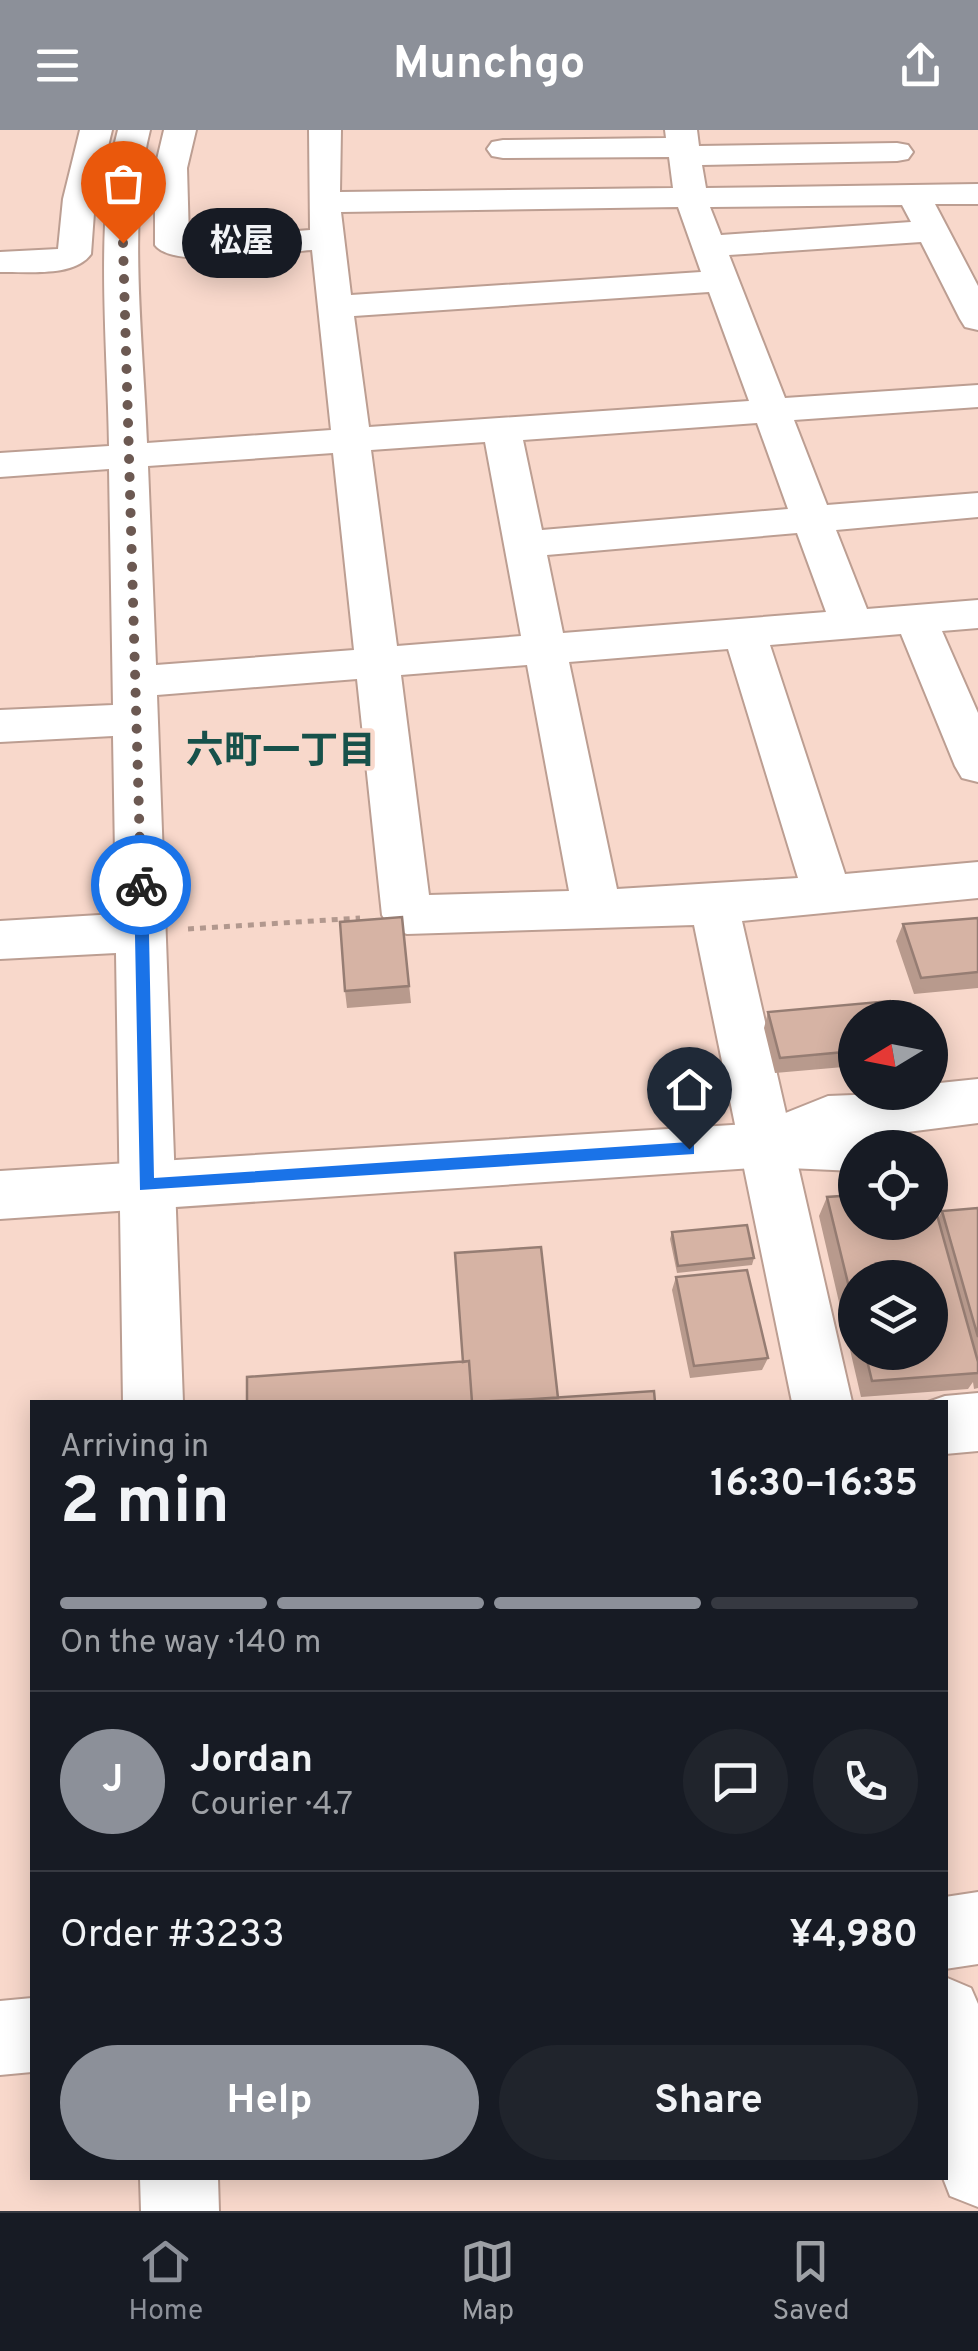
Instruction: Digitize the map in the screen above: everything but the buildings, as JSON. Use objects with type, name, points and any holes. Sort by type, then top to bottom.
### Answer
[{"type":"street","points":[[0,262],[63,259],[74,254],[79,200],[96,130]]},
{"type":"street","points":[[134,130],[123,202],[152,1400]]},
{"type":"street","points":[[180,130],[170,183],[172,245],[184,249],[326,220],[506,201],[978,194]]},
{"type":"street","points":[[325,130],[326,220],[407,916],[714,905],[978,880]]},
{"type":"street","points":[[506,201],[502,140],[683,144],[893,141],[913,195],[978,319]]},
{"type":"street","points":[[683,144],[691,199],[852,624]]},
{"type":"street","points":[[337,308],[934,237],[978,242]]},
{"type":"street","points":[[0,465],[978,396]]},
{"type":"street","points":[[502,431],[596,907]]},
{"type":"street","points":[[524,544],[978,505]]},
{"type":"street","points":[[0,726],[136,700],[378,665],[978,614]]},
{"type":"street","points":[[916,618],[978,766]]},
{"type":"street","points":[[744,633],[827,894]]},
{"type":"street","points":[[714,905],[822,1400]]},
{"type":"street","points":[[0,940],[142,932]]},
{"type":"street","points":[[766,1144],[828,1119],[978,1102]]},
{"type":"street","points":[[948,1137],[978,1133]]},
{"type":"street","points":[[0,1194],[766,1144],[838,1150]]},
{"type":"street","points":[[948,1425],[978,1422]]},
{"type":"street","points":[[948,1933],[978,1928]]},
{"type":"street","points":[[948,2028],[978,2168]]},
{"type":"street","points":[[0,2038],[30,2035]]},
{"type":"street","points":[[179,2180],[180,2211]]},
{"type":"path","points":[[142,932],[407,916]]},
{"type":"way so far","points":[[123,243],[141,885]]},
{"type":"place","name":"松屋","points":[[123,243]]},
{"type":"district","name":"六町一丁目","points":[[281,753]]},
{"type":"route","points":[[141,885],[146,1185],[689,1149]]}]
